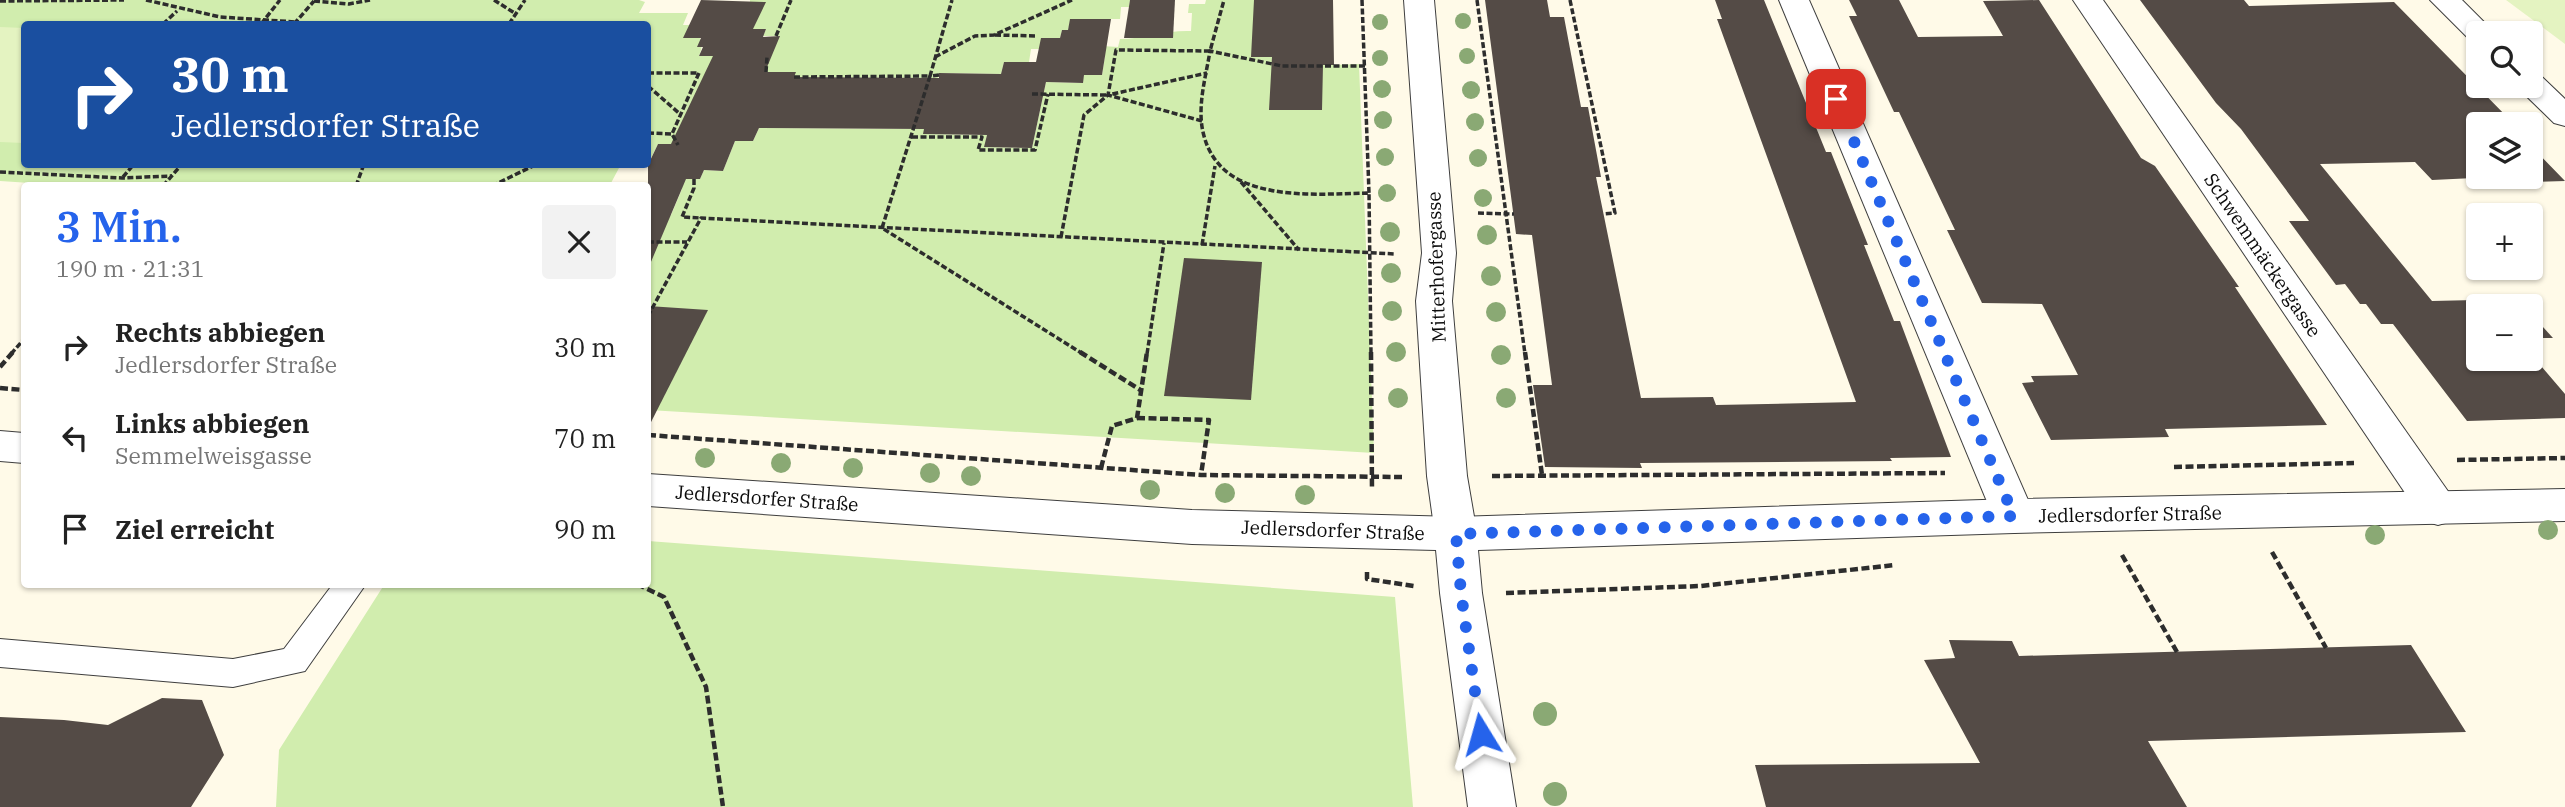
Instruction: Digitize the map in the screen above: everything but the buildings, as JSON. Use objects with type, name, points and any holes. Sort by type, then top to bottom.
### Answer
[{"type":"street","name":"Mitterhofergasse","points":[[1419,0],[1439,253],[1434,301],[1447,476],[1492,807]]},
{"type":"street","points":[[1794,0],[2014,516]]},
{"type":"street","name":"Schwemmäckergasse","points":[[2088,0],[2438,509]]},
{"type":"street","points":[[2445,0],[2467,21]]},
{"type":"street","points":[[2543,96],[2565,117]]},
{"type":"street","points":[[0,446],[21,448]]},
{"type":"street","name":"Jedlersdorfer Straße","points":[[651,490],[1192,527],[1456,534],[2014,516],[2565,505]]},
{"type":"lane","points":[[0,653],[233,673],[294,661],[348,588]]},
{"type":"path","points":[[0,1],[124,0]]},
{"type":"path","points":[[146,0],[178,10],[248,21]]},
{"type":"path","points":[[263,21],[280,0]]},
{"type":"path","points":[[297,21],[314,1],[349,4],[370,0]]},
{"type":"path","points":[[494,0],[516,14]]},
{"type":"path","points":[[511,21],[525,0]]},
{"type":"path","points":[[776,36],[791,0]]},
{"type":"path","points":[[882,228],[952,0]]},
{"type":"path","points":[[995,35],[1072,0]]},
{"type":"path","points":[[1224,0],[1209,51],[1202,121],[1207,151],[1215,166],[1241,182],[1271,191],[1369,193]]},
{"type":"path","points":[[1362,0],[1369,193],[1373,478],[1367,579],[1461,593],[1561,593],[1792,578],[1900,565]]},
{"type":"path","points":[[1477,0],[1542,475]]},
{"type":"path","points":[[1570,0],[1615,213],[1604,214]]},
{"type":"path","points":[[166,21],[178,10]]},
{"type":"path","points":[[935,57],[975,36],[1037,36]]},
{"type":"path","points":[[1060,237],[1084,115],[1108,95],[1116,50],[1209,51],[1282,66],[1364,66]]},
{"type":"path","points":[[766,72],[767,57]]},
{"type":"path","points":[[651,73],[699,74],[672,134]]},
{"type":"path","points":[[1032,94],[1108,95],[1207,73]]},
{"type":"path","points":[[794,77],[939,75]]},
{"type":"path","points":[[651,89],[680,114]]},
{"type":"path","points":[[912,137],[982,137],[978,150],[1035,150],[1048,94]]},
{"type":"path","points":[[1108,95],[1202,121]]},
{"type":"path","points":[[651,133],[672,134]]},
{"type":"path","points":[[672,134],[678,145]]},
{"type":"path","points":[[1202,245],[1215,166]]},
{"type":"path","points":[[122,178],[131,168]]},
{"type":"path","points":[[167,182],[179,168]]},
{"type":"path","points":[[500,182],[529,168]]},
{"type":"path","points":[[0,172],[122,178],[172,176]]},
{"type":"path","points":[[694,179],[694,188],[682,217],[1369,254],[1439,253]]},
{"type":"path","points":[[1241,182],[1299,250]]},
{"type":"path","points":[[651,310],[701,218]]},
{"type":"path","points":[[882,228],[1142,391]]},
{"type":"path","points":[[651,242],[687,242]]},
{"type":"path","points":[[1137,418],[1164,243]]},
{"type":"path","points":[[0,366],[21,342]]},
{"type":"path","points":[[0,388],[21,390]]},
{"type":"path","points":[[1101,467],[1112,426],[1137,418],[1209,420],[1200,475]]},
{"type":"path","points":[[651,435],[1200,475],[1373,478]]},
{"type":"path","points":[[2249,512],[2326,648]]},
{"type":"path","points":[[2100,514],[2177,652]]},
{"type":"path","points":[[2260,554],[2287,554]]},
{"type":"path","points":[[2111,558],[2137,557]]},
{"type":"path","points":[[645,588],[664,597],[706,687],[723,807]]},
{"type":"green space","points":[[0,0],[639,0],[645,2],[639,13],[688,13],[683,25],[689,25],[700,39],[702,47],[699,56],[719,56],[678,145],[658,144],[651,158],[651,21],[21,21],[21,168],[619,168],[612,182],[0,181]]},
{"type":"green space","points":[[750,0],[1130,0],[1129,7],[1121,7],[1120,19],[1071,19],[1068,30],[1062,30],[1060,38],[1039,49],[1031,49],[1029,62],[1004,62],[1001,74],[940,73],[938,78],[794,77],[795,72],[761,72],[779,36],[763,36],[766,29],[749,29]]},
{"type":"green space","points":[[1206,0],[1254,0],[1283,57],[1334,65],[1359,64],[1374,453],[651,410],[651,215],[671,215],[682,189],[681,179],[700,179],[704,170],[723,171],[735,141],[753,141],[759,128],[924,129],[924,134],[987,135],[985,147],[1032,148],[1046,82],[1082,83],[1084,75],[1102,75],[1105,56],[1102,46],[1118,47],[1120,39],[1191,31],[1192,13],[1188,13],[1189,4],[1205,4]]},
{"type":"green space","points":[[2506,0],[2565,0],[2565,44],[2543,28],[2543,21],[2534,21]]},
{"type":"green space","points":[[0,27],[21,28],[21,143],[0,142]]},
{"type":"green space","points":[[651,541],[1395,597],[1413,807],[276,807],[279,750],[382,588],[651,588]]},
{"type":"route","points":[[1481,734],[1461,593],[1456,534],[2014,516],[1836,99]]}]
